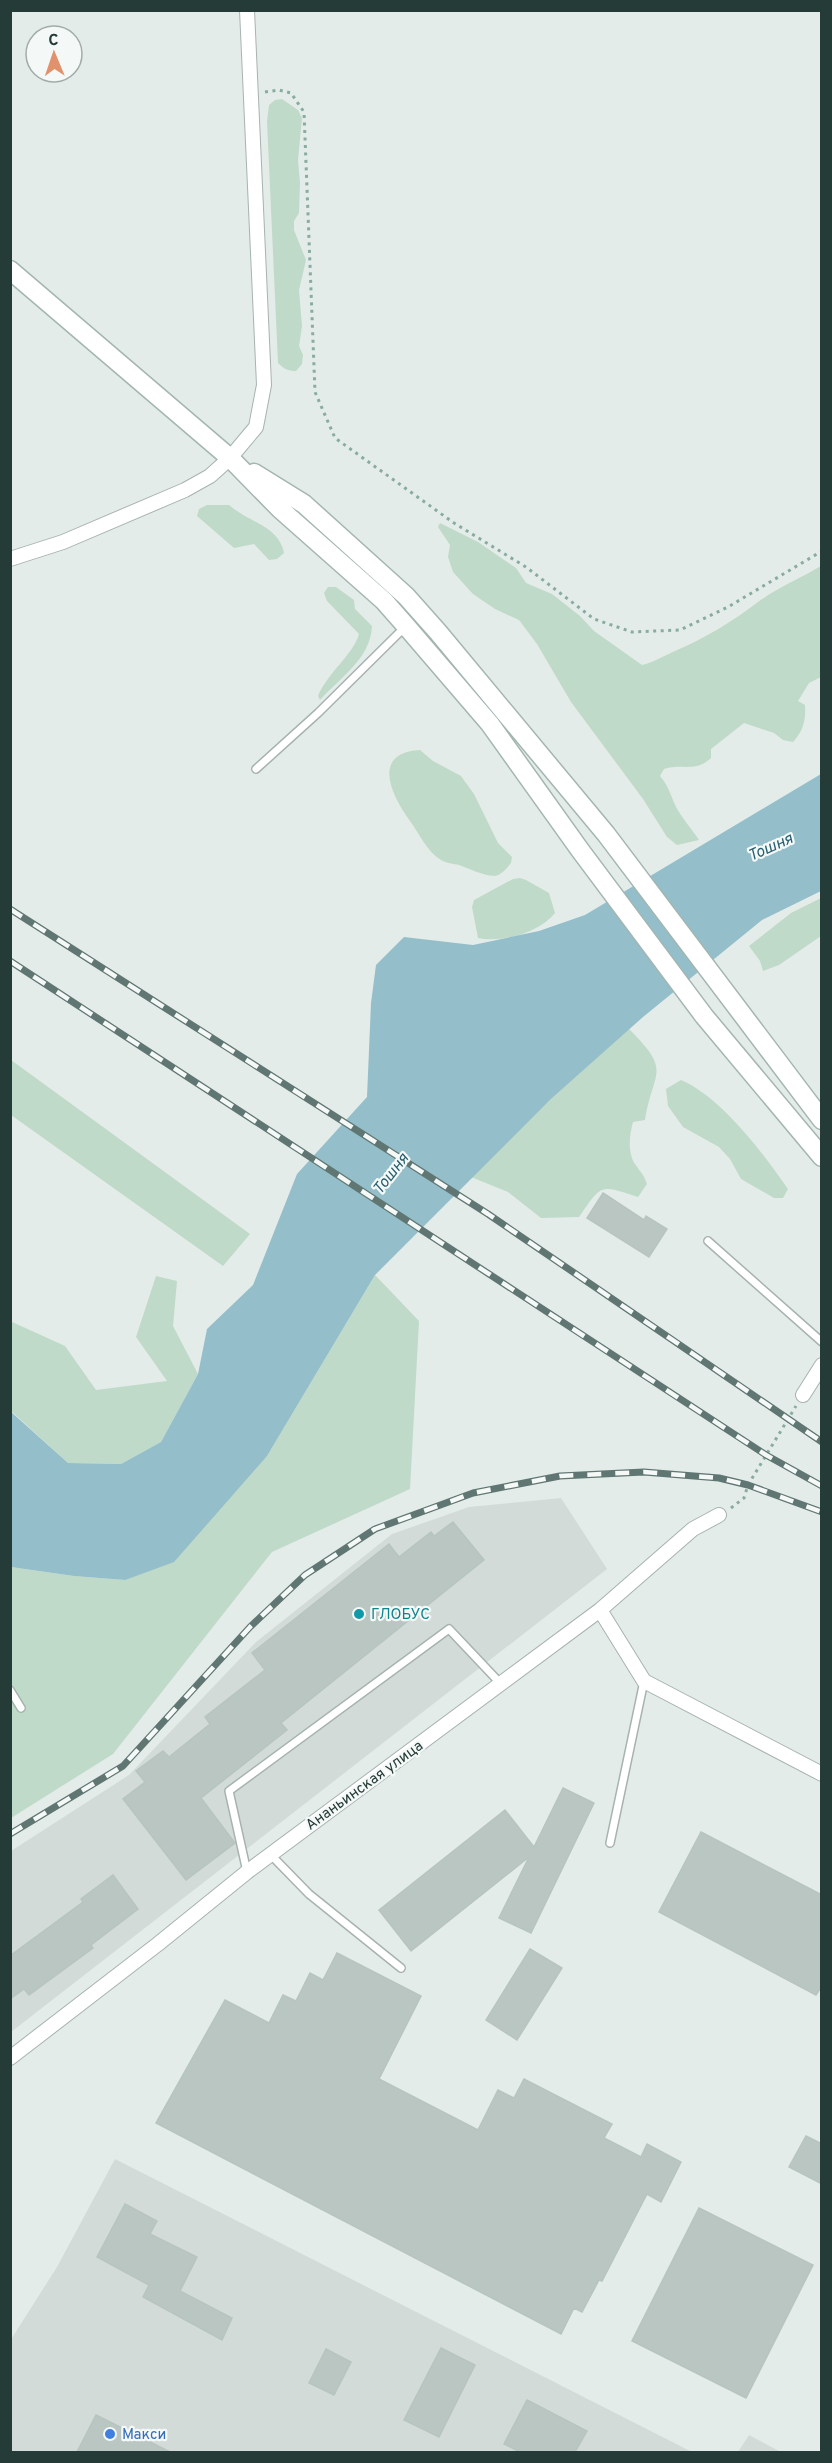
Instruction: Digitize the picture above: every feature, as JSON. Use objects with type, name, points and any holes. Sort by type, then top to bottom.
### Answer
[{"type":"main road","points":[[10,270],[230,458],[280,509],[384,601],[489,724],[704,1016],[822,1157]]},
{"type":"main road","points":[[230,458],[304,504],[406,596],[480,681],[606,834],[822,1120]]},
{"type":"street","points":[[10,559],[63,542],[184,490],[210,476],[230,458],[256,427],[264,385],[247,10]]},
{"type":"street","points":[[803,1395],[822,1365]]},
{"type":"street","name":"Ананьинская улица","points":[[10,2058],[270,1854],[600,1610],[693,1529],[719,1515]]},
{"type":"street","points":[[600,1610],[644,1681],[822,1774]]},
{"type":"lane","points":[[256,769],[318,713],[406,626]]},
{"type":"lane","points":[[708,1241],[822,1342]]},
{"type":"lane","points":[[247,1872],[229,1791],[449,1629],[501,1684]]},
{"type":"lane","points":[[610,1843],[644,1681]]},
{"type":"lane","points":[[10,1690],[21,1708]]},
{"type":"lane","points":[[270,1854],[309,1894],[401,1968]]},
{"type":"path","points":[[252,94],[279,90],[291,93],[304,112],[315,392],[334,438],[454,523],[526,567],[594,619],[632,632],[680,630],[728,607],[822,551]]},
{"type":"path","points":[[719,1515],[736,1506],[744,1498],[748,1485],[803,1395]]},
{"type":"shaded area","points":[[561,1498],[607,1569],[11,2032],[11,1851],[129,1775],[256,1642],[392,1534],[469,1507]]},
{"type":"shaded area","points":[[115,2159],[692,2452],[11,2452],[10,2341],[57,2267]]},
{"type":"shaded area","points":[[749,2435],[781,2452],[738,2452]]},
{"type":"green space","points":[[282,99],[298,110],[302,118],[298,160],[299,213],[294,221],[294,230],[306,260],[299,290],[302,326],[299,346],[303,355],[302,364],[296,371],[286,369],[278,363],[267,121],[269,105],[275,100]]},
{"type":"green space","points":[[207,505],[229,505],[262,525],[276,536],[284,553],[277,559],[269,560],[254,544],[234,548],[197,516],[199,509]]},
{"type":"green space","points":[[440,523],[478,542],[516,568],[526,583],[552,594],[580,616],[594,631],[642,665],[708,635],[773,592],[821,566],[821,677],[809,683],[798,701],[805,705],[804,721],[799,734],[793,742],[783,740],[774,733],[744,723],[711,749],[711,758],[705,763],[664,769],[660,776],[678,810],[699,840],[677,845],[667,837],[643,799],[571,702],[537,644],[519,620],[495,609],[473,594],[453,572],[448,557],[450,545],[438,527]]},
{"type":"green space","points":[[328,587],[336,587],[354,600],[355,609],[372,626],[366,648],[360,658],[320,700],[318,696],[322,687],[356,642],[359,634],[327,601],[324,593]]},
{"type":"green space","points":[[420,750],[433,761],[461,776],[474,794],[498,843],[512,857],[511,863],[500,874],[494,876],[485,874],[436,857],[403,811],[392,788],[389,777],[390,767],[395,759],[404,753]]},
{"type":"green space","points":[[520,878],[549,893],[555,913],[540,926],[520,935],[498,939],[478,938],[472,907],[474,900],[513,879]]},
{"type":"green space","points":[[821,898],[821,936],[779,965],[763,971],[760,961],[749,946],[791,913]]},
{"type":"green space","points":[[629,1029],[643,1043],[656,1064],[655,1080],[645,1120],[633,1122],[630,1135],[632,1158],[647,1184],[638,1197],[616,1190],[602,1190],[592,1198],[579,1217],[541,1218],[508,1192],[471,1177],[551,1099]]},
{"type":"green space","points":[[11,1060],[250,1234],[223,1266],[11,1115]]},
{"type":"green space","points":[[681,1080],[711,1099],[740,1127],[788,1189],[783,1198],[774,1198],[741,1179],[730,1159],[719,1147],[683,1127],[668,1106],[666,1089]]},
{"type":"green space","points":[[375,1275],[419,1321],[410,1489],[272,1552],[113,1754],[11,1818],[11,1567],[74,1576],[125,1580],[267,1456]]},
{"type":"green space","points":[[156,1276],[177,1281],[173,1326],[198,1374],[161,1442],[121,1464],[68,1463],[11,1411],[10,1321],[65,1346],[96,1390],[167,1381],[136,1337]]},
{"type":"water","name":"Тошня","points":[[821,774],[821,891],[762,920],[643,1017],[551,1099],[375,1275],[267,1456],[174,1562],[125,1580],[74,1576],[11,1567],[10,1411],[68,1463],[121,1464],[161,1442],[198,1374],[207,1329],[253,1285],[297,1174],[367,1097],[371,1003],[376,965],[404,937],[473,945],[539,931],[585,915]]},
{"type":"building","points":[[603,1193],[644,1220],[646,1216],[667,1229],[649,1257],[587,1218]]},
{"type":"building","points":[[453,1522],[484,1560],[281,1723],[287,1730],[201,1798],[235,1843],[186,1880],[123,1799],[145,1782],[136,1771],[163,1751],[169,1757],[210,1724],[205,1717],[265,1670],[252,1653],[389,1544],[399,1557],[431,1532],[434,1536]]},
{"type":"building","points":[[563,1788],[594,1803],[531,1933],[499,1918],[529,1857],[411,1951],[379,1910],[505,1810],[534,1847]]},
{"type":"building","points":[[701,1832],[822,1895],[822,1986],[816,1995],[659,1912]]},
{"type":"building","points":[[113,1875],[138,1909],[91,1945],[93,1948],[29,1995],[24,1989],[10,1999],[10,1956],[83,1902],[81,1899]]},
{"type":"building","points":[[530,1949],[562,1968],[517,2040],[486,2020]]},
{"type":"building","points":[[337,1953],[421,1996],[379,2079],[478,2130],[498,2090],[514,2098],[524,2079],[612,2124],[604,2138],[641,2157],[647,2144],[681,2162],[661,2202],[647,2194],[602,2281],[599,2280],[582,2312],[574,2308],[561,2334],[156,2123],[225,2000],[269,2023],[283,1995],[296,2001],[310,1973],[323,1980]]},
{"type":"building","points":[[806,2136],[822,2144],[822,2184],[789,2167]]},
{"type":"building","points":[[125,2204],[157,2221],[150,2234],[197,2257],[180,2291],[232,2318],[222,2340],[143,2297],[149,2285],[97,2257]]},
{"type":"building","points":[[699,2208],[813,2265],[746,2398],[632,2341]]},
{"type":"building","points":[[441,2348],[475,2365],[439,2437],[404,2420]]},
{"type":"building","points":[[326,2349],[351,2362],[334,2395],[309,2383]]},
{"type":"building","points":[[527,2400],[587,2431],[575,2452],[520,2452],[504,2444]]},
{"type":"building","name":"Макси","points":[[96,2415],[170,2452],[77,2452]]},
{"type":"railway","points":[[10,909],[488,1214],[822,1442]]},
{"type":"railway","points":[[10,961],[766,1455],[822,1486]]},
{"type":"railway","points":[[10,1834],[123,1766],[250,1627],[305,1575],[375,1529],[473,1493],[560,1476],[644,1472],[719,1478],[748,1485],[822,1512]]},
{"type":"place","name":"ГЛОБУС","points":[[359,1614]]},
{"type":"place","name":"Макси","points":[[110,2434]]}]
